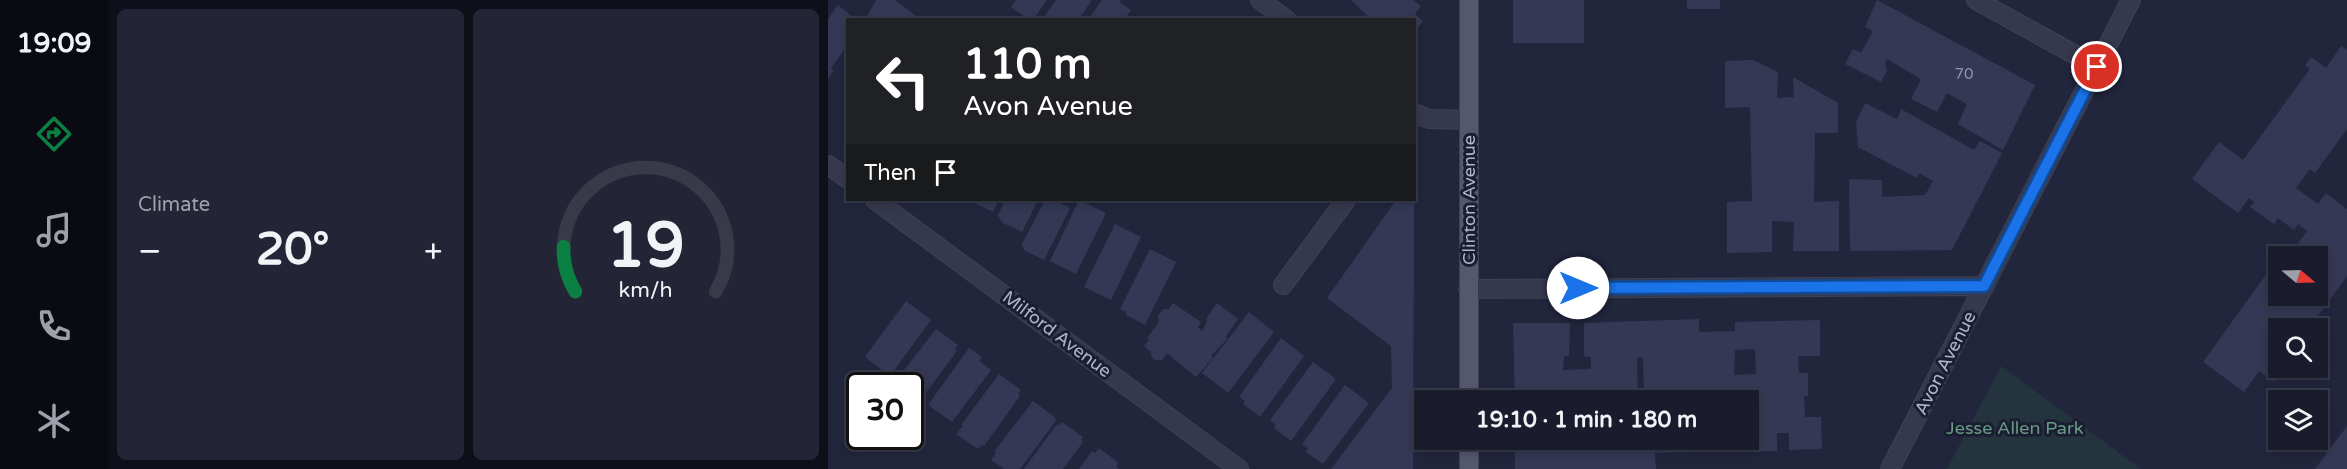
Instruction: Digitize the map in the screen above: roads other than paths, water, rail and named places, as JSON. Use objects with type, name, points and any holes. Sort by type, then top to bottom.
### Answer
[{"type":"main road","name":"Clinton Avenue","points":[[1468,0],[1469,390]]},
{"type":"main road","points":[[1469,450],[1469,469]]},
{"type":"street","points":[[1260,0],[1284,18]]},
{"type":"street","points":[[1976,0],[2097,67]]},
{"type":"street","name":"Avon Avenue","points":[[1890,469],[2131,0]]},
{"type":"street","points":[[1416,114],[1438,120],[1469,120]]},
{"type":"street","points":[[828,165],[846,178]]},
{"type":"street","name":"Milford Avenue","points":[[876,201],[1239,469]]},
{"type":"street","points":[[1283,285],[1345,201]]},
{"type":"street","points":[[1468,289],[1984,286]]},
{"type":"park label","name":"Jesse Allen Park","points":[[2015,428]]}]
